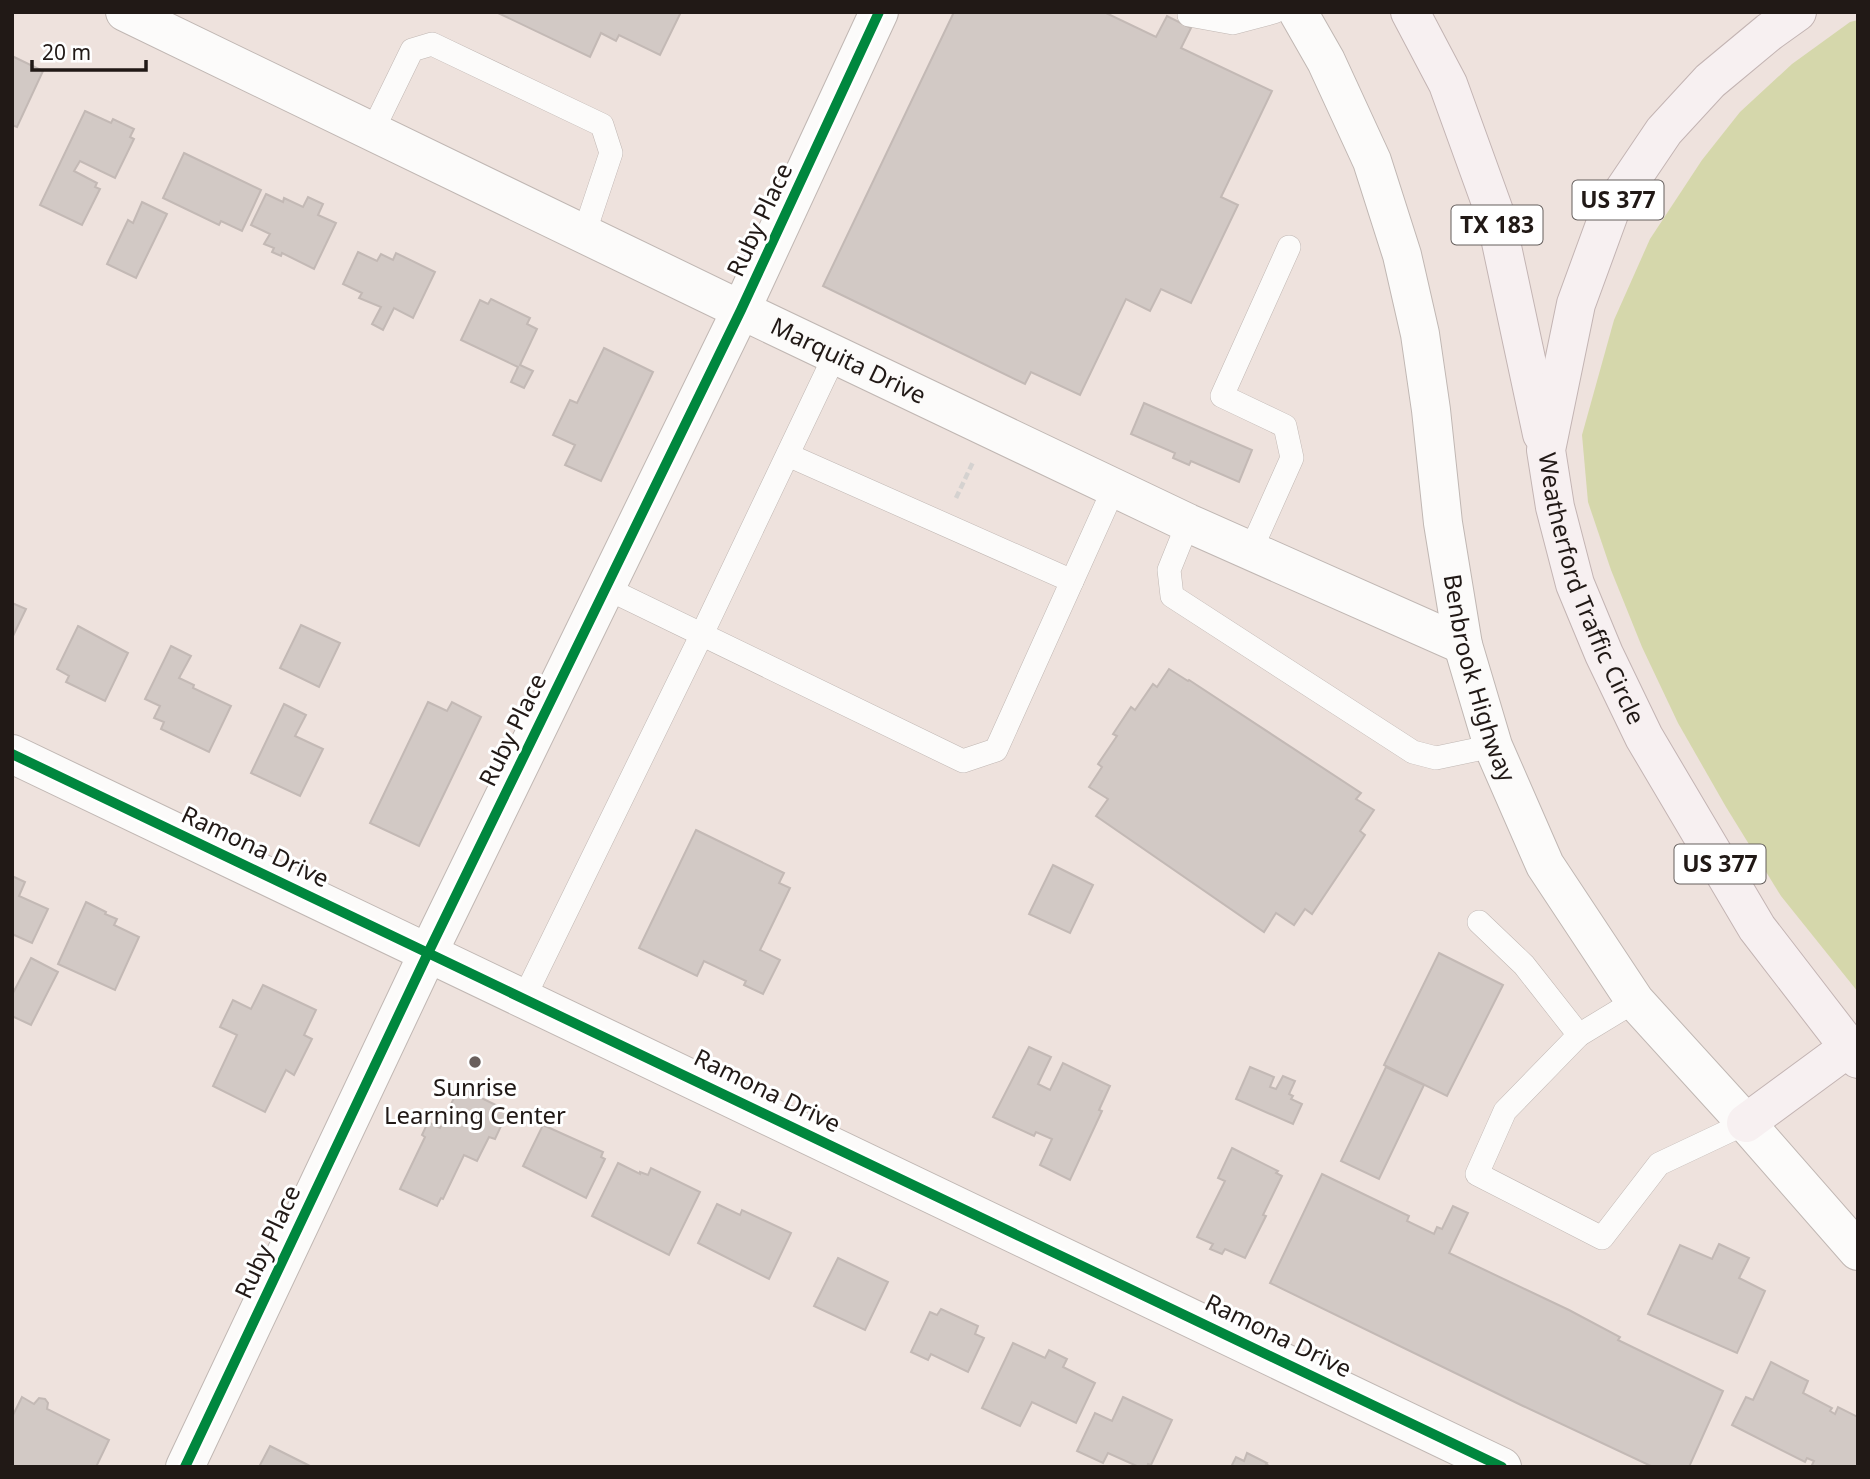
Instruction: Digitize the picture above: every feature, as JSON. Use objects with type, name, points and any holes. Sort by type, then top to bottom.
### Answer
[{"type":"main road","name":"TX 183","points":[[1410,12],[1448,84],[1495,214],[1546,450]]},
{"type":"main road","name":"Weatherford Traffic Circle","points":[[1797,12],[1710,80],[1664,131],[1610,211],[1576,304],[1546,450],[1555,507],[1575,584],[1604,654],[1644,737],[1757,928],[1853,1054]]},
{"type":"main road","points":[[1746,1123],[1853,1054]]},
{"type":"street","name":"Marquita Drive","points":[[125,12],[1114,488],[1250,552],[1463,645]]},
{"type":"street","name":"Ruby Place","points":[[186,1467],[428,953],[741,310],[879,12]]},
{"type":"street","name":"Benbrook Highway","points":[[1298,12],[1326,61],[1372,161],[1402,255],[1420,334],[1443,523],[1463,645],[1493,746],[1545,865],[1635,1001],[1858,1251]]},
{"type":"street","name":"Ramona Drive","points":[[12,754],[1503,1467]]},
{"type":"lane","points":[[1189,15],[1233,23],[1274,12]]},
{"type":"lane","points":[[372,132],[412,50],[432,44],[603,125],[611,153],[584,234]]},
{"type":"lane","points":[[1250,552],[1292,458],[1285,426],[1222,396],[1289,247]]},
{"type":"lane","points":[[524,998],[835,355]]},
{"type":"lane","points":[[788,455],[1072,582]]},
{"type":"lane","points":[[606,588],[964,761],[996,750],[1114,488]]},
{"type":"lane","points":[[1188,523],[1169,570],[1172,596],[1413,752],[1436,758],[1493,746]]},
{"type":"lane","points":[[1479,922],[1524,965],[1578,1035]]},
{"type":"lane","points":[[1635,1001],[1578,1035],[1505,1111],[1477,1174],[1602,1238],[1659,1164],[1746,1123]]},
{"type":"path","points":[[964,482],[973,461]]},
{"type":"green space","points":[[1858,20],[1858,992],[1781,896],[1678,723],[1642,647],[1611,570],[1588,502],[1582,435],[1614,320],[1650,239],[1702,160],[1740,112],[1792,64],[1850,22]]},
{"type":"building","points":[[496,12],[681,12],[660,55],[619,35],[616,41],[601,33],[590,57]]},
{"type":"building","points":[[954,12],[1104,12],[1156,37],[1167,16],[1191,28],[1181,48],[1272,91],[1221,197],[1238,205],[1191,303],[1161,289],[1150,311],[1126,299],[1080,395],[1031,372],[1025,384],[823,286]]},
{"type":"building","points":[[12,56],[43,71],[17,127],[12,125]]},
{"type":"building","points":[[85,111],[111,123],[113,119],[134,129],[130,137],[134,139],[115,178],[80,161],[74,171],[97,183],[95,187],[100,189],[82,225],[40,205]]},
{"type":"building","points":[[184,153],[261,190],[242,231],[221,221],[219,225],[163,198]]},
{"type":"building","points":[[266,194],[283,202],[284,198],[303,207],[308,197],[323,204],[318,215],[336,223],[314,269],[282,253],[281,256],[272,252],[274,248],[264,244],[270,234],[251,225]]},
{"type":"building","points":[[142,202],[167,214],[136,278],[107,264],[128,220],[133,223]]},
{"type":"building","points":[[358,252],[377,261],[381,254],[393,260],[396,253],[435,272],[413,318],[394,308],[383,330],[372,324],[381,307],[359,298],[362,293],[343,284]]},
{"type":"building","points":[[491,299],[530,318],[527,324],[537,329],[520,365],[533,371],[524,388],[511,382],[518,367],[461,340],[480,300],[488,304]]},
{"type":"building","points":[[604,348],[653,372],[601,481],[565,465],[575,445],[553,435],[570,400],[577,403]]},
{"type":"building","points":[[1144,403],[1252,450],[1239,482],[1191,461],[1189,465],[1173,458],[1175,453],[1131,434]]},
{"type":"building","points":[[12,603],[26,609],[12,638]]},
{"type":"building","points":[[301,625],[340,643],[319,687],[280,668]]},
{"type":"building","points":[[78,626],[128,653],[105,701],[66,682],[69,676],[57,669]]},
{"type":"building","points":[[171,646],[191,656],[179,678],[194,685],[193,688],[231,706],[209,752],[161,729],[164,722],[154,718],[160,706],[145,699]]},
{"type":"building","points":[[1169,669],[1361,793],[1356,799],[1374,810],[1360,831],[1365,835],[1312,914],[1305,909],[1294,925],[1276,913],[1264,932],[1096,816],[1108,799],[1089,787],[1102,767],[1098,764],[1117,736],[1113,734],[1131,707],[1135,710],[1153,684],[1157,687]]},
{"type":"building","points":[[428,702],[447,711],[452,702],[481,717],[419,846],[370,823]]},
{"type":"building","points":[[284,704],[306,715],[295,736],[323,749],[300,796],[251,773]]},
{"type":"building","points":[[696,830],[784,873],[779,883],[790,888],[760,950],[780,960],[763,994],[744,985],[746,981],[704,961],[697,976],[639,948]]},
{"type":"building","points":[[1053,865],[1093,885],[1070,933],[1029,914]]},
{"type":"building","points":[[12,876],[25,882],[19,896],[48,909],[32,943],[12,934]]},
{"type":"building","points":[[86,902],[117,919],[114,925],[139,937],[115,990],[58,964]]},
{"type":"building","points":[[1439,953],[1503,985],[1447,1096],[1384,1065]]},
{"type":"building","points":[[31,958],[58,972],[31,1025],[12,1016],[12,995]]},
{"type":"building","points":[[263,985],[316,1010],[304,1035],[312,1039],[294,1075],[286,1070],[265,1112],[213,1086],[237,1035],[220,1027],[233,1000],[251,1009]]},
{"type":"building","points":[[1029,1047],[1051,1057],[1038,1084],[1050,1090],[1063,1063],[1110,1086],[1099,1110],[1102,1111],[1070,1180],[1040,1165],[1052,1139],[1036,1132],[1034,1136],[993,1117]]},
{"type":"building","points":[[1250,1067],[1274,1077],[1270,1087],[1276,1089],[1283,1076],[1295,1081],[1289,1094],[1293,1096],[1291,1099],[1302,1104],[1293,1124],[1236,1099]]},
{"type":"building","points":[[1386,1067],[1424,1085],[1379,1179],[1341,1161]]},
{"type":"building","points":[[459,1087],[508,1111],[495,1139],[489,1137],[477,1161],[464,1155],[437,1206],[400,1189],[425,1137],[422,1135],[428,1122],[440,1128]]},
{"type":"building","points":[[543,1125],[603,1152],[601,1157],[605,1159],[586,1198],[523,1166]]},
{"type":"building","points":[[1232,1148],[1278,1171],[1276,1173],[1282,1176],[1245,1258],[1225,1249],[1222,1254],[1210,1249],[1213,1244],[1197,1237],[1225,1181],[1218,1178]]},
{"type":"building","points":[[618,1163],[640,1174],[648,1175],[651,1168],[700,1192],[669,1255],[592,1216]]},
{"type":"building","points":[[1322,1174],[1409,1216],[1407,1221],[1434,1234],[1437,1227],[1442,1229],[1453,1206],[1468,1213],[1449,1253],[1569,1310],[1620,1337],[1618,1340],[1723,1391],[1689,1467],[1653,1467],[1270,1283]]},
{"type":"building","points":[[717,1204],[740,1215],[742,1210],[791,1233],[769,1279],[698,1243]]},
{"type":"building","points":[[1719,1244],[1749,1258],[1739,1278],[1765,1291],[1737,1353],[1648,1314],[1680,1245],[1712,1259]]},
{"type":"building","points":[[838,1258],[888,1282],[865,1330],[814,1306]]},
{"type":"building","points":[[941,1309],[978,1326],[975,1334],[984,1338],[968,1372],[931,1354],[928,1360],[911,1352],[930,1312],[937,1315]]},
{"type":"building","points":[[1013,1343],[1045,1358],[1049,1350],[1067,1359],[1063,1367],[1095,1383],[1076,1423],[1032,1402],[1020,1426],[982,1408]]},
{"type":"building","points":[[1771,1362],[1808,1381],[1803,1393],[1832,1408],[1830,1411],[1835,1414],[1838,1407],[1858,1417],[1858,1467],[1811,1467],[1814,1461],[1807,1458],[1805,1462],[1732,1425],[1746,1397],[1753,1400]]},
{"type":"building","points":[[22,1397],[34,1404],[39,1398],[45,1399],[48,1403],[47,1409],[109,1440],[96,1467],[12,1467],[12,1417]]},
{"type":"building","points":[[1123,1397],[1172,1420],[1151,1465],[1148,1464],[1147,1467],[1139,1467],[1108,1453],[1103,1463],[1077,1451],[1095,1413],[1112,1421]]},
{"type":"building","points":[[270,1446],[312,1467],[259,1467]]},
{"type":"building","points":[[1247,1453],[1271,1467],[1231,1467],[1236,1457],[1244,1461]]},
{"type":"cycle path","points":[[185,1467],[428,953],[741,310],[879,12]]},
{"type":"cycle path","points":[[12,754],[1502,1467]]},
{"type":"place","name":"Sunrise Learning Center","points":[[475,1062]]}]
